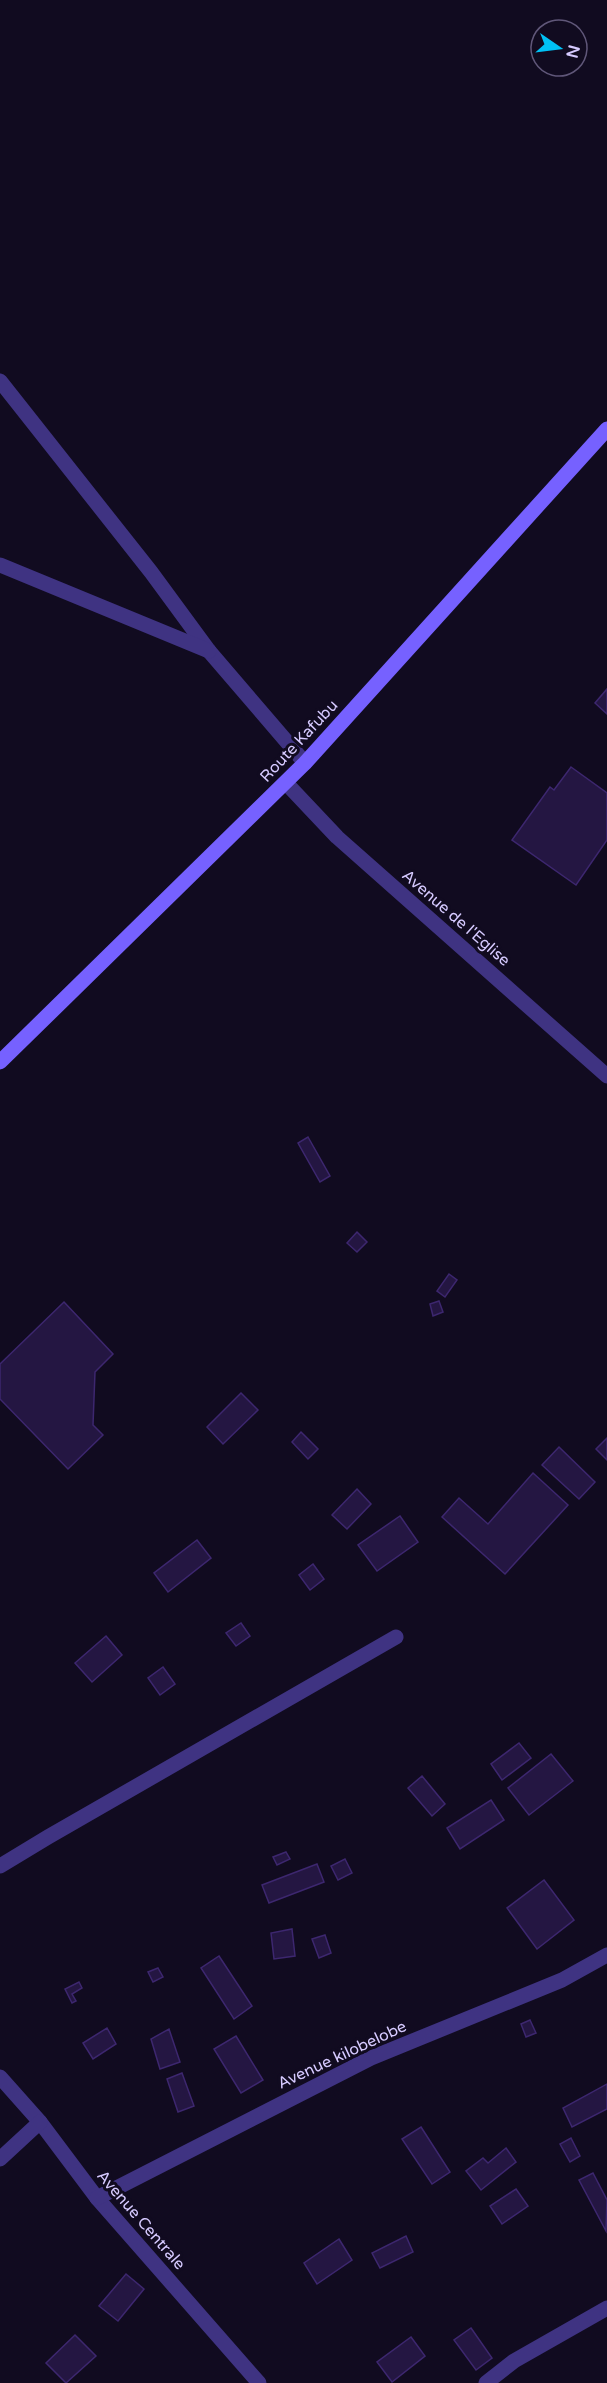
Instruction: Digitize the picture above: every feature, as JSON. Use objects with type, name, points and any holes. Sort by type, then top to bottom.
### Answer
[{"type":"main road","name":"Route Kafubu","points":[[0,1062],[286,783],[607,429]]},
{"type":"street","points":[[0,381],[151,572],[209,651],[305,763]]},
{"type":"street","points":[[0,565],[209,651]]},
{"type":"street","name":"Avenue de l'Eglise","points":[[286,783],[337,837],[607,1076]]},
{"type":"street","points":[[0,1866],[396,1637]]},
{"type":"street","name":"Avenue kilobelobe","points":[[97,2198],[371,2058],[562,1980],[607,1955]]},
{"type":"street","name":"Avenue Centrale","points":[[0,2077],[39,2122],[97,2198],[259,2383]]},
{"type":"street","points":[[0,2159],[39,2122]]},
{"type":"street","points":[[486,2383],[514,2361],[607,2308]]},
{"type":"building","points":[[607,689],[607,714],[595,703]]},
{"type":"building","points":[[571,767],[607,793],[607,840],[576,885],[512,840],[550,787],[554,790]]},
{"type":"building","points":[[308,1137],[330,1176],[320,1182],[298,1143]]},
{"type":"building","points":[[357,1232],[367,1242],[357,1252],[347,1243]]},
{"type":"building","points":[[449,1274],[457,1280],[445,1297],[437,1291]]},
{"type":"building","points":[[439,1301],[443,1312],[433,1316],[430,1304]]},
{"type":"building","points":[[64,1302],[113,1354],[95,1372],[93,1425],[103,1435],[68,1469],[0,1399],[0,1364]]},
{"type":"building","points":[[241,1393],[258,1410],[223,1444],[207,1427]]},
{"type":"building","points":[[301,1432],[318,1449],[308,1459],[292,1442]]},
{"type":"building","points":[[607,1438],[607,1460],[596,1449]]},
{"type":"building","points":[[559,1447],[595,1482],[579,1499],[542,1465]]},
{"type":"building","points":[[533,1473],[568,1505],[505,1574],[442,1517],[459,1498],[488,1524]]},
{"type":"building","points":[[357,1489],[371,1504],[347,1529],[332,1515]]},
{"type":"building","points":[[400,1516],[418,1542],[377,1571],[358,1545]]},
{"type":"building","points":[[197,1540],[211,1558],[168,1592],[154,1573]]},
{"type":"building","points":[[313,1564],[324,1579],[310,1590],[299,1575]]},
{"type":"building","points":[[241,1623],[250,1636],[236,1646],[226,1633]]},
{"type":"building","points":[[106,1636],[122,1655],[92,1682],[75,1663]]},
{"type":"building","points":[[163,1667],[175,1684],[160,1695],[148,1678]]},
{"type":"building","points":[[519,1743],[531,1758],[502,1780],[491,1764]]},
{"type":"building","points":[[551,1754],[573,1781],[529,1815],[508,1788]]},
{"type":"building","points":[[422,1776],[445,1804],[432,1816],[408,1788]]},
{"type":"building","points":[[491,1800],[504,1820],[460,1849],[447,1828]]},
{"type":"building","points":[[286,1852],[290,1859],[277,1865],[273,1857]]},
{"type":"building","points":[[345,1859],[352,1873],[338,1880],[331,1866]]},
{"type":"building","points":[[317,1864],[324,1882],[269,1903],[262,1885]]},
{"type":"building","points":[[544,1880],[574,1920],[537,1949],[507,1908]]},
{"type":"building","points":[[292,1929],[295,1956],[274,1959],[271,1933]]},
{"type":"building","points":[[325,1935],[331,1953],[319,1958],[312,1939]]},
{"type":"building","points":[[219,1956],[252,2006],[234,2019],[201,1968]]},
{"type":"building","points":[[158,1968],[163,1977],[153,1982],[148,1972]]},
{"type":"building","points":[[79,1982],[82,1988],[72,1994],[76,2001],[72,2003],[65,1989]]},
{"type":"building","points":[[530,2020],[536,2033],[526,2037],[521,2024]]},
{"type":"building","points":[[107,2028],[116,2044],[93,2059],[83,2043]]},
{"type":"building","points":[[169,2029],[180,2062],[160,2069],[151,2039]]},
{"type":"building","points":[[236,2036],[263,2080],[241,2093],[214,2049]]},
{"type":"building","points":[[182,2073],[194,2106],[178,2112],[167,2079]]},
{"type":"building","points":[[607,2084],[607,2109],[572,2127],[563,2108]]},
{"type":"building","points":[[421,2127],[450,2172],[432,2184],[402,2139]]},
{"type":"building","points":[[571,2138],[580,2156],[570,2162],[560,2144]]},
{"type":"building","points":[[506,2148],[516,2162],[481,2190],[466,2171],[483,2158],[488,2163]]},
{"type":"building","points":[[593,2173],[607,2200],[606,2231],[579,2180]]},
{"type":"building","points":[[516,2189],[528,2206],[502,2224],[490,2206]]},
{"type":"building","points":[[406,2236],[413,2252],[380,2268],[372,2253]]},
{"type":"building","points":[[339,2239],[352,2260],[317,2284],[304,2263]]},
{"type":"building","points":[[126,2274],[144,2289],[118,2321],[99,2306]]},
{"type":"building","points":[[471,2328],[492,2358],[476,2370],[454,2340]]},
{"type":"building","points":[[75,2335],[96,2356],[66,2383],[46,2363]]},
{"type":"building","points":[[411,2337],[425,2356],[392,2382],[377,2362]]}]
